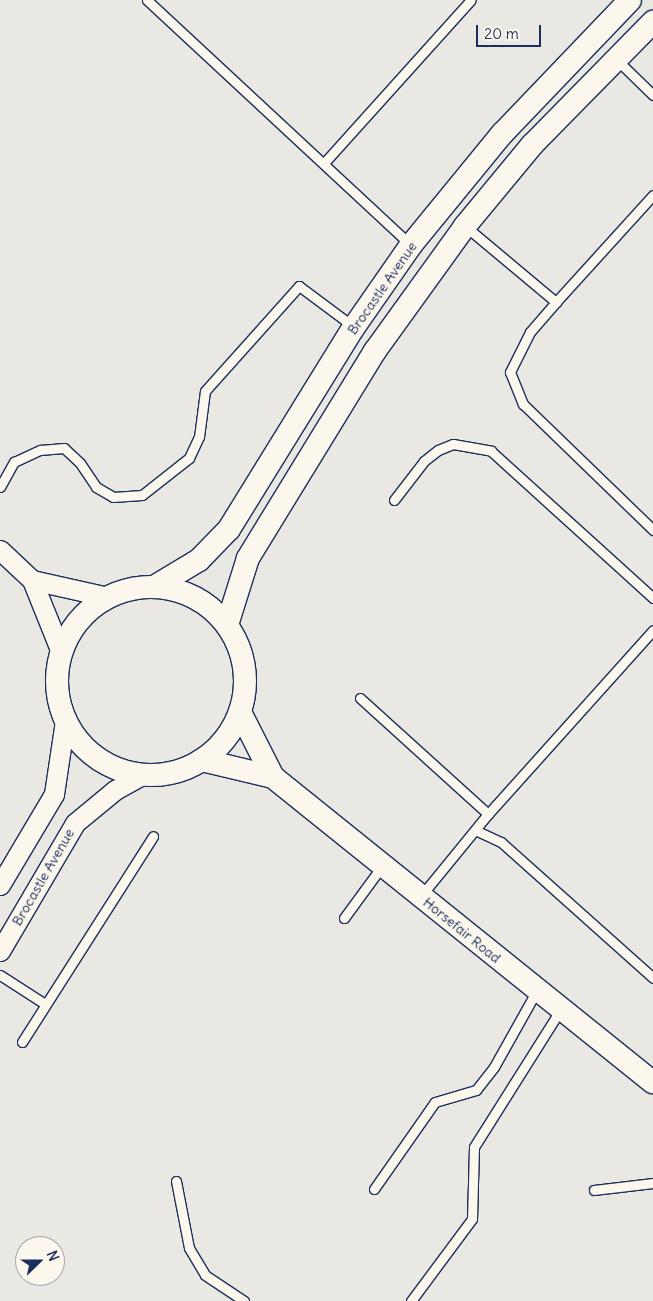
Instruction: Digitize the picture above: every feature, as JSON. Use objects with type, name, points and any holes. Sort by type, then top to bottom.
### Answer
[{"type":"street","name":"Brocastle Avenue","points":[[154,587],[199,560],[229,529],[354,327],[411,245],[502,134],[630,0]]},
{"type":"street","points":[[227,625],[248,558],[294,479],[376,351],[465,226],[532,145],[615,58],[653,22]]},
{"type":"street","points":[[0,550],[32,580],[61,652]]},
{"type":"street","points":[[32,580],[108,597]]},
{"type":"street","points":[[154,587],[182,592],[207,605],[227,625],[244,667],[240,712],[225,739],[202,760],[173,773],[142,775],[117,769],[96,758],[78,741],[65,720],[58,698],[61,652],[77,623],[108,597],[130,589],[154,587]]},
{"type":"street","name":"Horsefair Road","points":[[240,712],[273,777],[420,897],[653,1082]]},
{"type":"street","points":[[0,884],[54,794],[65,720]]},
{"type":"street","name":"Horsefair Road","points":[[202,760],[273,777]]},
{"type":"street","name":"Brocastle Avenue","points":[[0,951],[75,823],[115,790],[142,775]]},
{"type":"lane","points":[[147,0],[411,245]]},
{"type":"lane","points":[[324,163],[471,0]]},
{"type":"lane","points":[[615,58],[653,94]]},
{"type":"lane","points":[[653,195],[530,332],[510,372],[523,404],[653,530]]},
{"type":"lane","points":[[465,226],[556,302]]},
{"type":"lane","points":[[0,485],[14,462],[40,450],[64,448],[80,463],[96,487],[114,497],[142,495],[189,458],[198,436],[205,391],[299,286],[354,327]]},
{"type":"lane","points":[[394,500],[424,461],[438,450],[461,444],[490,451],[653,598]]},
{"type":"lane","points":[[420,897],[488,814],[653,630]]},
{"type":"lane","points":[[360,698],[488,814]]},
{"type":"lane","points":[[475,830],[501,842],[653,978]]},
{"type":"lane","points":[[22,1042],[153,836]]},
{"type":"lane","points":[[344,918],[382,866]]},
{"type":"lane","points":[[0,975],[45,1004]]},
{"type":"lane","points":[[374,1189],[435,1102],[476,1090],[494,1067],[538,990]]},
{"type":"lane","points":[[411,1301],[472,1219],[474,1148],[561,1009]]},
{"type":"lane","points":[[176,1181],[189,1248],[205,1275],[244,1301]]},
{"type":"lane","points":[[594,1190],[653,1183]]},
{"type":"shaded area","points":[[0,0],[653,0],[653,1301],[0,1301]]}]
